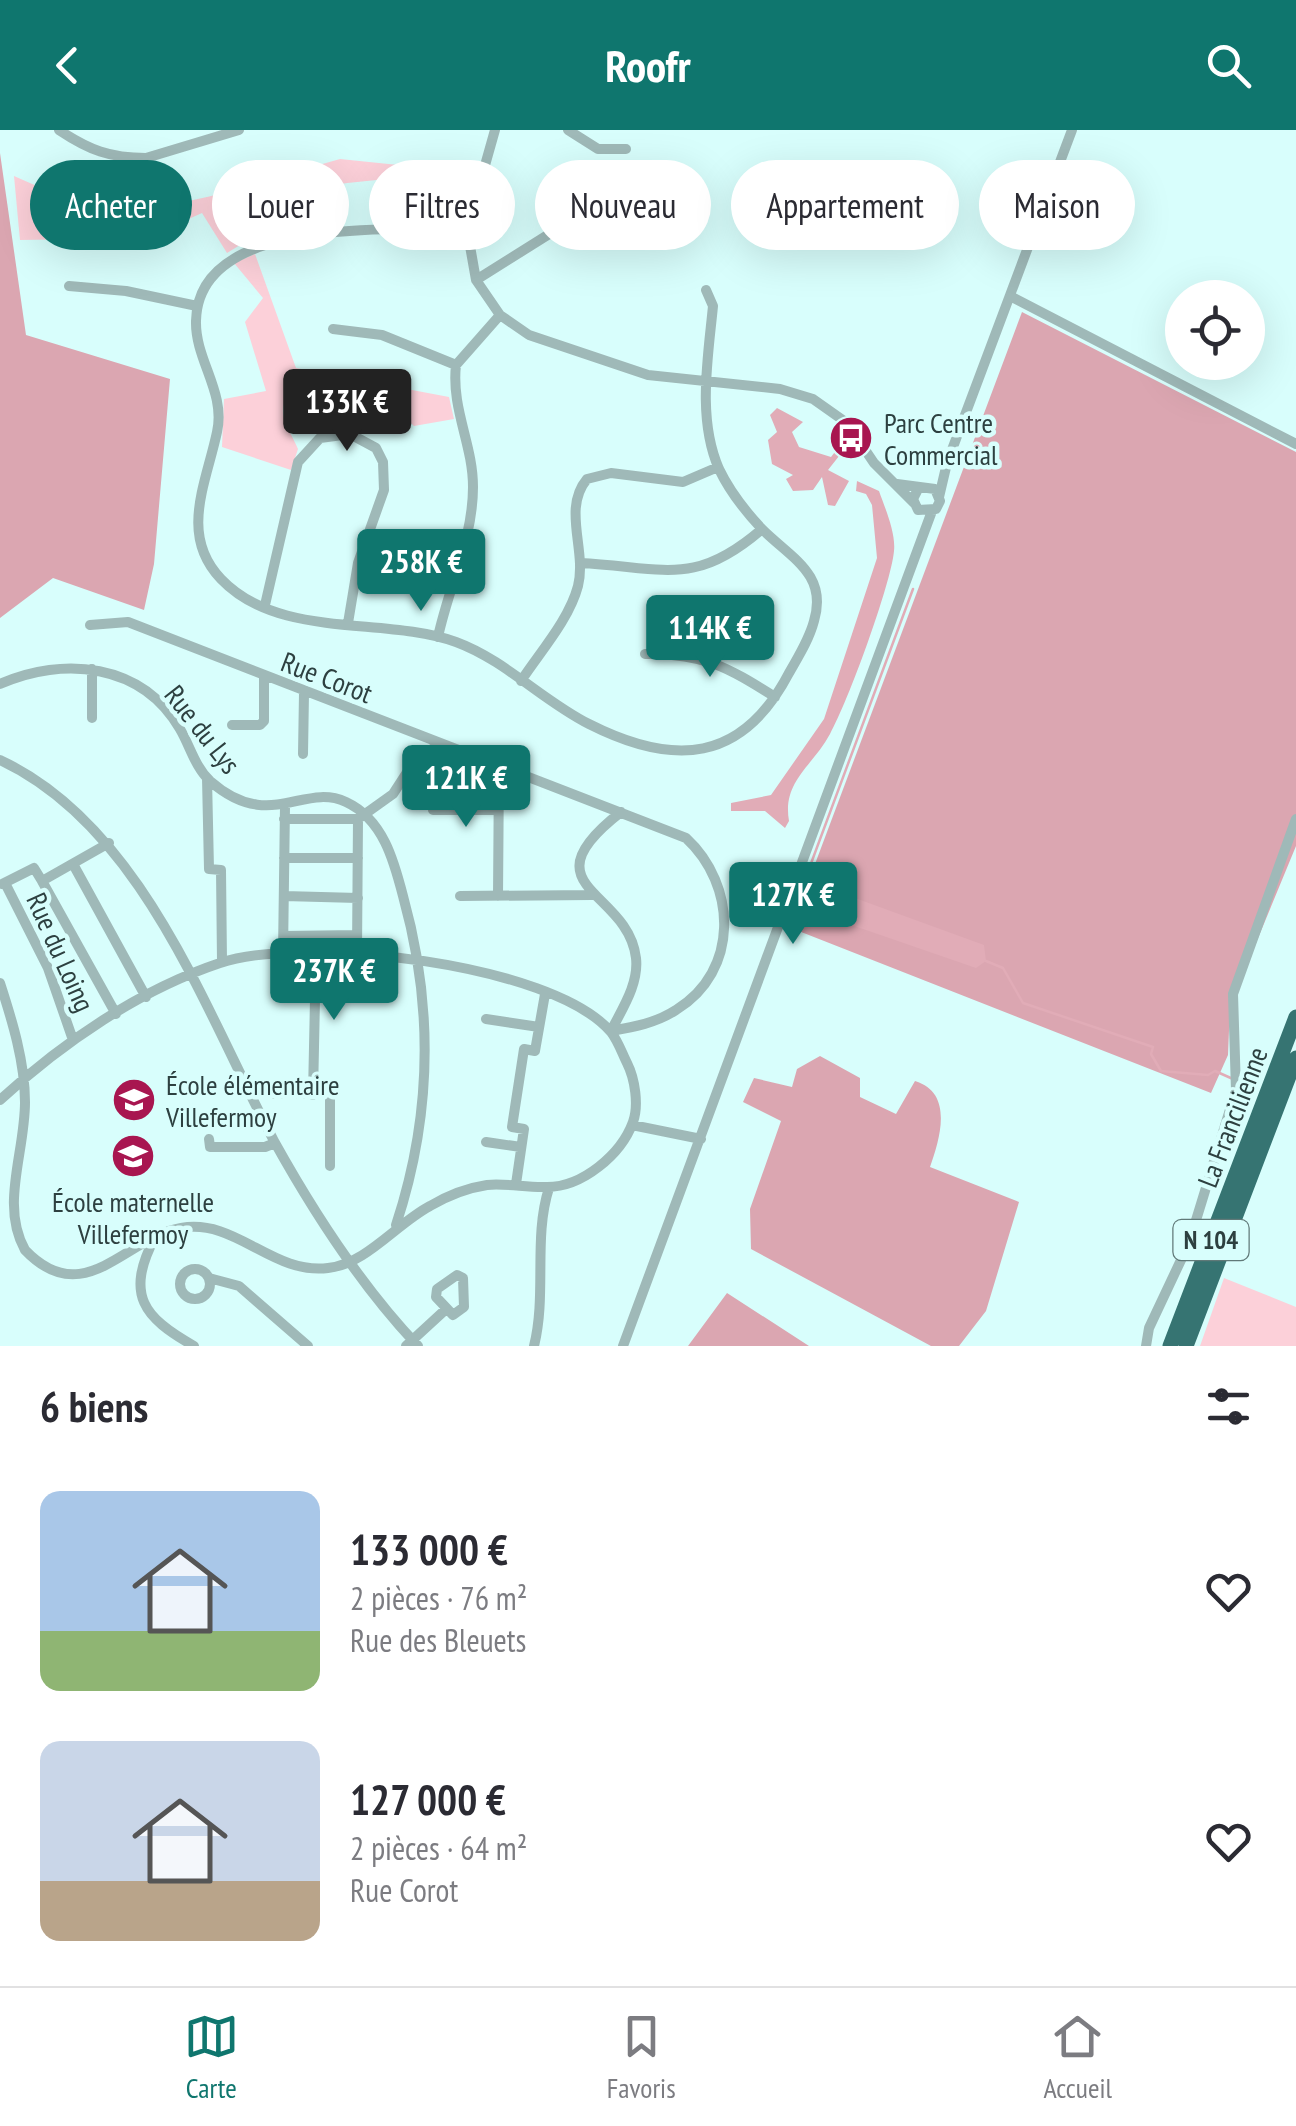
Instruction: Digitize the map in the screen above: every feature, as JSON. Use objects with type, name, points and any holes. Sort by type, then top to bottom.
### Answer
[{"type":"highway","name":"La Francilienne","points":[[1170,1346],[1296,1017]]},
{"type":"highway","name":"La Francilienne","points":[[1186,1346],[1296,1058]]},
{"type":"street","points":[[60,130],[107,157],[146,158],[238,130]]},
{"type":"street","points":[[192,130],[197,142]]},
{"type":"street","points":[[480,130],[494,133],[486,160]]},
{"type":"street","points":[[568,130],[598,149],[626,149]]},
{"type":"street","points":[[623,1346],[1072,130]]},
{"type":"street","points":[[369,232],[281,239],[218,269],[198,306],[197,336],[214,384],[219,416],[197,511],[196,540],[223,582],[265,606],[316,620],[438,637],[483,655],[587,723],[654,750],[690,752],[724,744],[752,726],[776,697],[810,634],[817,594],[808,570],[762,528],[718,467],[710,437],[706,383],[713,306],[706,290]]},
{"type":"street","points":[[476,280],[535,243]]},
{"type":"street","points":[[470,250],[476,280],[500,315],[529,335],[648,375],[780,389],[813,399],[847,423],[916,506],[932,512]]},
{"type":"street","points":[[69,286],[126,291],[198,306]]},
{"type":"street","points":[[1010,296],[1296,444]]},
{"type":"street","points":[[438,637],[471,525],[473,483],[455,406],[456,365],[500,315]]},
{"type":"street","points":[[332,330],[382,335],[456,365]]},
{"type":"street","points":[[265,606],[298,462],[320,438],[350,434],[376,448],[386,476],[358,563],[348,624]]},
{"type":"street","points":[[921,532],[916,506],[922,488],[947,463]]},
{"type":"street","points":[[521,681],[569,607],[580,563],[575,503],[587,479],[611,473],[663,483],[683,482],[718,467]]},
{"type":"street","points":[[893,483],[940,496]]},
{"type":"street","points":[[580,563],[693,570],[731,556],[762,528]]},
{"type":"street","name":"Rue Corot","points":[[90,626],[128,622],[264,678],[686,838],[703,854],[720,889],[725,916],[720,956],[693,998],[655,1022],[610,1032]]},
{"type":"street","points":[[645,654],[679,653],[716,660],[776,697]]},
{"type":"street","name":"Rue du Lys","points":[[0,684],[49,667],[112,674],[150,695],[179,727],[207,778],[238,801],[285,806],[330,798],[346,802],[361,817]]},
{"type":"street","points":[[92,669],[92,718]]},
{"type":"street","points":[[232,725],[260,725],[264,721],[264,678]]},
{"type":"street","points":[[303,754],[304,693]]},
{"type":"street","points":[[284,819],[361,817],[393,794],[415,760],[440,744]]},
{"type":"street","points":[[0,760],[65,802],[109,843],[189,976],[276,1143],[350,1264],[412,1344],[444,1310]]},
{"type":"street","points":[[498,896],[499,765]]},
{"type":"street","points":[[207,778],[209,870],[220,870],[222,962]]},
{"type":"street","points":[[284,953],[285,806]]},
{"type":"street","points":[[433,810],[498,810]]},
{"type":"street","points":[[610,1032],[634,984],[637,961],[624,923],[592,895],[580,866],[584,845],[621,812]]},
{"type":"street","points":[[357,952],[361,817]]},
{"type":"street","points":[[361,817],[384,840],[396,870],[419,959],[425,1022],[422,1124],[412,1176],[396,1226]]},
{"type":"street","points":[[1146,1346],[1149,1328],[1190,1244],[1236,1090],[1233,994],[1296,819]]},
{"type":"street","points":[[42,881],[109,843]]},
{"type":"street","points":[[284,858],[358,858]]},
{"type":"street","points":[[73,864],[146,997]]},
{"type":"street","points":[[3,884],[34,868],[116,1014]]},
{"type":"street","name":"Rue du Loing","points":[[3,884],[48,968],[73,1040]]},
{"type":"street","points":[[460,896],[592,895]]},
{"type":"street","points":[[284,896],[358,898]]},
{"type":"street","points":[[284,936],[357,936]]},
{"type":"street","points":[[313,1095],[316,952]]},
{"type":"street","points":[[0,983],[24,1078],[24,1115],[4,1202],[14,1236],[38,1260],[72,1272],[105,1268],[178,1228],[216,1229],[282,1264],[315,1268],[350,1264],[396,1226],[458,1192],[516,1184],[549,1188],[572,1183],[594,1171],[632,1125],[632,1071],[610,1032],[545,994],[419,959],[357,952],[284,953],[222,962],[146,997],[73,1040],[24,1078],[0,1100]]},
{"type":"street","points":[[516,1184],[524,1129],[512,1127],[518,1087],[524,1049],[535,1051],[545,994]]},
{"type":"street","points":[[486,1019],[539,1028]]},
{"type":"street","points":[[250,1094],[330,1094],[330,1166]]},
{"type":"street","points":[[632,1125],[701,1139]]},
{"type":"street","points":[[210,1138],[210,1147],[276,1143]]},
{"type":"street","points":[[486,1142],[521,1148]]},
{"type":"street","points":[[534,1346],[542,1297],[542,1208],[549,1188]]},
{"type":"street","points":[[155,1238],[140,1275],[143,1303],[164,1331],[194,1346]]},
{"type":"street","points":[[209,1278],[239,1286],[308,1346]]},
{"type":"shaded area","points":[[0,153],[26,335],[170,379],[154,564],[144,610],[53,578],[0,618]]},
{"type":"shaded area","points":[[340,159],[369,162],[369,181],[349,184],[349,160],[337,160]]},
{"type":"shaded area","points":[[14,176],[30,183],[30,240],[20,240]]},
{"type":"shaded area","points":[[212,196],[212,229],[202,213],[192,217],[192,200]]},
{"type":"shaded area","points":[[255,254],[296,368],[449,397],[454,419],[414,426],[397,410],[363,390],[315,388],[292,395],[285,403],[284,417],[298,449],[291,470],[222,447],[224,399],[266,391],[245,322],[263,298],[234,263]]},
{"type":"shaded area","points":[[1022,312],[1296,452],[1296,846],[1230,1006],[1228,1055],[1211,1093],[791,928]]},
{"type":"shaded area","points":[[777,408],[803,422],[792,432],[799,447],[831,457],[838,448],[843,451],[828,470],[849,481],[835,506],[828,505],[822,477],[813,490],[793,491],[786,479],[793,475],[772,464],[768,440],[777,432],[770,415]]},
{"type":"shaded area","points":[[857,481],[879,491],[893,536],[891,567],[847,697],[830,734],[794,784],[785,828],[765,811],[731,811],[731,803],[771,795],[824,719],[877,558],[872,505],[866,494],[856,491]]},
{"type":"shaded area","points":[[822,886],[984,945],[986,961],[976,968],[811,911]]},
{"type":"shaded area","points":[[820,1056],[860,1078],[860,1097],[896,1114],[915,1081],[927,1087],[940,1106],[941,1118],[930,1167],[1019,1202],[986,1311],[959,1346],[931,1346],[751,1249],[750,1209],[781,1121],[743,1102],[754,1078],[792,1087],[797,1069]]},
{"type":"shaded area","points":[[1224,1278],[1296,1307],[1296,1346],[1200,1346]]},
{"type":"shaded area","points":[[727,1293],[809,1346],[688,1346]]},
{"type":"waterway","points":[[803,885],[913,589]]},
{"type":"waterway","points":[[986,961],[1003,968],[1023,1003],[1153,1047],[1151,1054],[1161,1071],[1208,1075],[1215,1071],[1233,1079]]},
{"type":"place","name":"Parc Centre Commercial","points":[[851,438]]},
{"type":"place","name":"École élémentaire Villefermoy","points":[[134,1100]]},
{"type":"place","name":"École maternelle Villefermoy","points":[[133,1156]]}]
